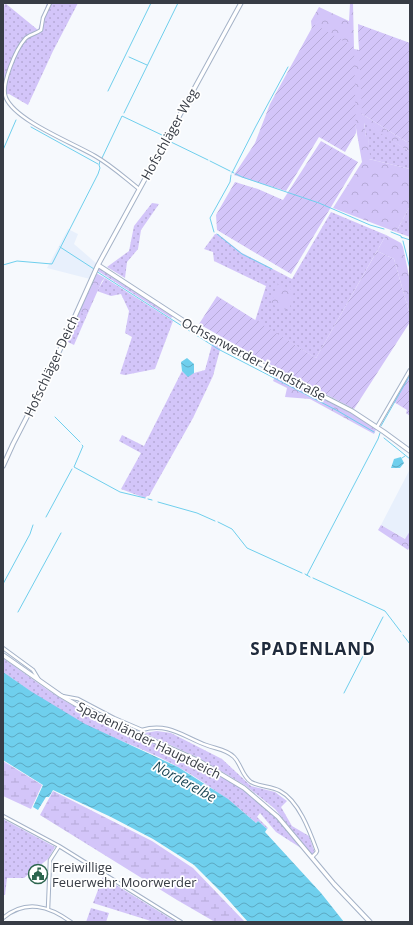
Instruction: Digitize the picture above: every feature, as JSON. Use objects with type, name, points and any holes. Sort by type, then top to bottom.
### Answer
[{"type":"street","points":[[50,3],[43,18],[41,30],[26,37],[12,63],[5,84],[4,93],[6,99],[14,110],[27,119],[106,163],[139,189]]},
{"type":"street","name":"Hofschläger Weg","points":[[96,268],[241,3]]},
{"type":"street","name":"Ochsenwerder Landstraße","points":[[96,268],[210,338],[352,411],[410,451]]},
{"type":"street","name":"Hofschläger Deich","points":[[3,466],[49,374],[96,268]]},
{"type":"street","points":[[377,427],[410,370]]},
{"type":"street","name":"Spadenländer Hauptdeich","points":[[3,648],[33,670],[40,682]]},
{"type":"street","name":"Spadenländer Hauptdeich","points":[[3,655],[60,695],[104,720],[199,761],[244,788],[278,817],[334,884],[370,922]]},
{"type":"street","points":[[60,695],[78,699],[114,718],[142,730],[156,728],[179,732],[204,744],[227,752],[239,763],[247,778],[251,782],[281,791],[293,803],[308,828],[317,850],[312,857]]},
{"type":"street","points":[[140,735],[142,730]]},
{"type":"street","points":[[3,816],[59,846],[181,922]]},
{"type":"street","points":[[48,909],[50,860],[59,846]]},
{"type":"street","points":[[3,918],[16,909],[34,906],[48,909],[60,914],[71,922]]},
{"type":"shaded area","points":[[68,229],[78,234],[74,244],[96,263],[90,279],[47,268]]},
{"type":"shaded area","points":[[409,471],[410,531],[406,539],[381,525]]},
{"type":"green space","points":[[5,3],[38,30],[47,3],[78,3],[53,51],[28,105],[9,94],[3,95],[3,10]]},
{"type":"green space","points":[[350,3],[353,3],[354,49],[359,50],[358,29],[405,46],[362,114],[410,144],[410,152],[364,123],[366,137],[368,137],[369,159],[410,169],[410,206],[396,232],[333,208],[362,162],[351,100],[312,30],[311,21],[319,7],[349,21]]},
{"type":"green space","points":[[314,24],[354,47],[356,133],[345,152],[319,137],[286,191],[234,175],[255,143],[270,104]]},
{"type":"green space","points":[[358,24],[410,43],[410,144],[362,114]]},
{"type":"green space","points":[[364,122],[410,152],[410,169],[369,159],[368,137],[366,138]]},
{"type":"green space","points":[[321,141],[358,162],[291,274],[217,230],[216,215],[235,182],[258,189],[283,200]]},
{"type":"green space","points":[[152,203],[159,204],[141,230],[138,249],[127,262],[125,278],[107,267],[129,251],[134,226]]},
{"type":"green space","points":[[410,206],[410,237],[396,232]]},
{"type":"green space","points":[[331,212],[386,235],[316,358],[255,321],[266,286],[214,261],[213,252],[204,249],[215,234],[218,234],[242,253],[292,279]]},
{"type":"green space","points":[[386,235],[401,243],[403,247],[410,281],[410,315],[394,259],[377,251]]},
{"type":"green space","points":[[377,251],[394,259],[410,315],[410,322],[354,409],[282,371],[199,324],[217,296],[316,358]]},
{"type":"green space","points":[[99,268],[173,316],[171,318],[98,271]]},
{"type":"green space","points":[[96,273],[105,278],[102,281],[87,315],[78,312]]},
{"type":"green space","points":[[105,278],[173,321],[155,369],[125,375],[120,374],[132,337],[125,333],[129,311],[121,294],[111,296],[97,291]]},
{"type":"green space","points":[[278,283],[294,291],[289,311],[271,304]]},
{"type":"green space","points":[[78,311],[87,315],[74,345],[66,341]]},
{"type":"green space","points":[[213,341],[221,346],[213,376],[193,418],[149,496],[145,498],[121,489],[141,453],[119,441],[122,435],[144,446],[182,371],[188,376],[205,370]]},
{"type":"green space","points":[[410,373],[410,416],[406,413],[407,410],[394,402]]},
{"type":"green space","points":[[276,374],[377,427],[374,434],[310,399],[285,397],[287,388],[273,381]]},
{"type":"green space","points":[[381,525],[405,539],[410,531],[410,546],[408,550],[378,530]]},
{"type":"green space","points":[[3,658],[66,702],[89,714],[179,754],[223,777],[269,810],[304,850],[276,832],[260,813],[257,817],[268,828],[267,829],[258,821],[256,823],[223,796],[173,764],[85,725],[53,707],[3,672]]},
{"type":"green space","points":[[157,731],[171,733],[222,759],[251,786],[275,792],[287,801],[281,807],[292,826],[309,836],[315,853],[313,856],[275,809],[246,786],[199,758],[144,733]]},
{"type":"green space","points":[[3,761],[42,785],[31,809],[3,796]]},
{"type":"green space","points":[[53,791],[152,841],[193,868],[245,922],[215,922],[40,815]]},
{"type":"green space","points":[[3,819],[55,847],[48,859],[24,878],[7,878],[5,895],[3,895]]},
{"type":"green space","points":[[103,877],[176,922],[154,922],[93,903]]},
{"type":"green space","points":[[91,908],[109,913],[106,922],[86,922]]},
{"type":"water","points":[[187,358],[194,364],[194,373],[188,377],[182,371],[181,362]]},
{"type":"water","points":[[401,457],[404,463],[400,468],[391,468],[394,459]]},
{"type":"water","name":"Norderelbe","points":[[3,672],[32,692],[85,724],[178,767],[228,799],[256,823],[258,821],[267,829],[265,832],[321,893],[344,922],[248,922],[194,865],[153,839],[111,817],[53,790],[49,797],[46,797],[38,810],[33,807],[43,785],[3,760]]},
{"type":"waterway","points":[[108,91],[151,3]]},
{"type":"waterway","points":[[124,113],[178,3]]},
{"type":"waterway","points":[[129,57],[147,65]]},
{"type":"waterway","points":[[232,173],[288,67]]},
{"type":"waterway","points":[[102,158],[122,116],[164,136]]},
{"type":"waterway","points":[[3,150],[16,120]]},
{"type":"waterway","points":[[31,127],[98,164]]},
{"type":"waterway","points":[[171,142],[208,160]]},
{"type":"waterway","points":[[3,265],[17,261],[52,264],[98,174],[100,161]]},
{"type":"waterway","points":[[210,161],[230,171]]},
{"type":"waterway","points":[[236,174],[319,203],[370,225],[384,229]]},
{"type":"waterway","points":[[214,232],[210,218],[230,182],[231,175]]},
{"type":"waterway","points":[[391,232],[401,236],[402,238]]},
{"type":"waterway","points":[[217,234],[242,254],[272,269]]},
{"type":"waterway","points":[[401,237],[410,240]]},
{"type":"waterway","points":[[403,241],[410,269]]},
{"type":"waterway","points":[[60,247],[94,269]]},
{"type":"waterway","points":[[96,271],[218,349],[338,411],[374,432]]},
{"type":"waterway","points":[[381,426],[410,375]]},
{"type":"waterway","points":[[55,417],[80,442]]},
{"type":"waterway","points":[[307,575],[380,433]]},
{"type":"waterway","points":[[384,438],[410,459]]},
{"type":"waterway","points":[[82,445],[83,446],[74,467],[120,492],[145,498]]},
{"type":"waterway","points":[[46,517],[72,469]]},
{"type":"waterway","points":[[148,499],[152,500]]},
{"type":"waterway","points":[[158,502],[197,513],[215,521]]},
{"type":"waterway","points":[[218,522],[232,529],[247,548],[302,573]]},
{"type":"waterway","points":[[3,584],[30,534],[33,525]]},
{"type":"waterway","points":[[18,612],[61,533]]},
{"type":"waterway","points":[[305,574],[310,577]]},
{"type":"waterway","points":[[313,578],[385,611],[401,632]]},
{"type":"waterway","points":[[344,693],[383,617]]},
{"type":"waterway","points":[[403,635],[410,644]]},
{"type":"place","name":"Freiwillige Feuerwehr Moorwerder","points":[[38,874]]},
{"type":"district","name":"SPADENLAND","points":[[313,648]]}]
